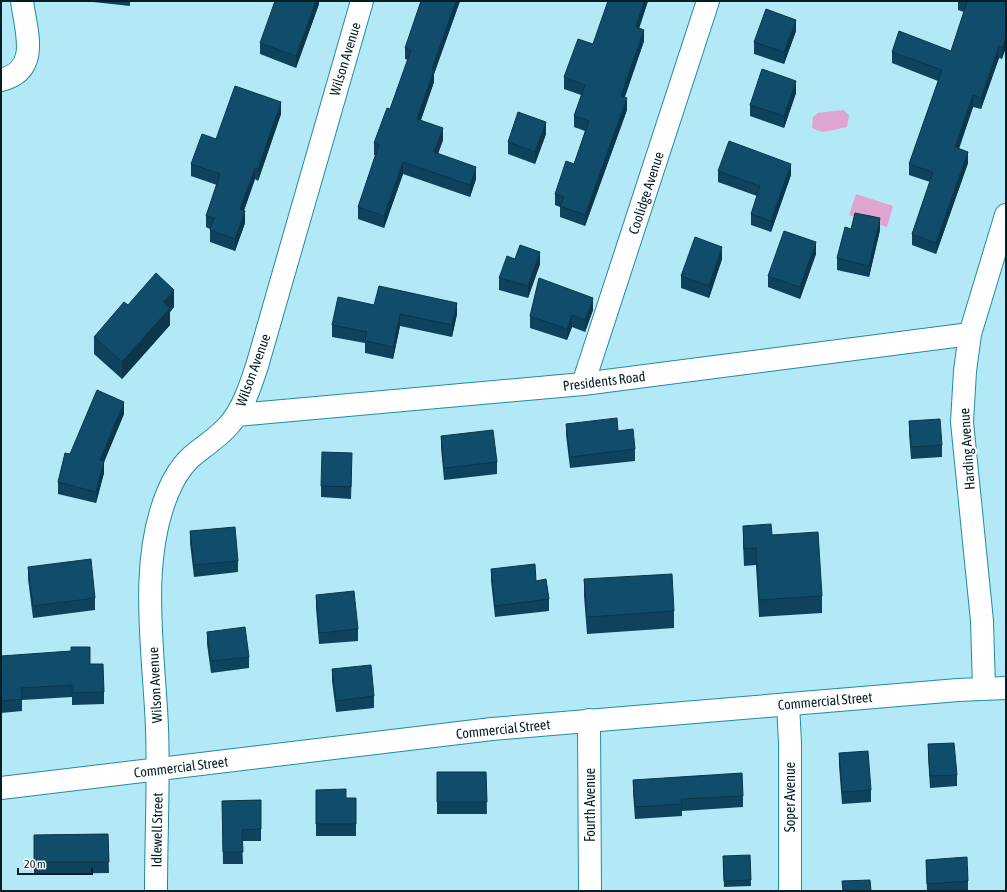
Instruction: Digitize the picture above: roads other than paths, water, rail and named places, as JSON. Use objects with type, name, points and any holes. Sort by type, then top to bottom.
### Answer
[{"type":"street","points":[[1,80],[14,76],[21,71],[27,60],[28,49],[22,1]]},
{"type":"street","name":"Wilson Avenue","points":[[157,770],[149,581],[157,527],[168,493],[175,478],[189,459],[227,427],[237,415],[257,366],[362,1]]},
{"type":"street","name":"Coolidge Avenue","points":[[583,384],[708,1]]},
{"type":"street","name":"Harding Avenue","points":[[984,688],[982,621],[962,422],[965,371],[970,334],[1006,215]]},
{"type":"street","name":"Presidents Road","points":[[237,415],[583,384],[970,334]]},
{"type":"street","name":"Commercial Street","points":[[1,788],[492,730],[589,720],[984,688],[1006,688]]},
{"type":"street","name":"Soper Avenue","points":[[788,704],[790,891]]},
{"type":"street","name":"Fourth Avenue","points":[[589,720],[590,891]]},
{"type":"street","name":"Idlewell Street","points":[[156,891],[157,770]]}]
